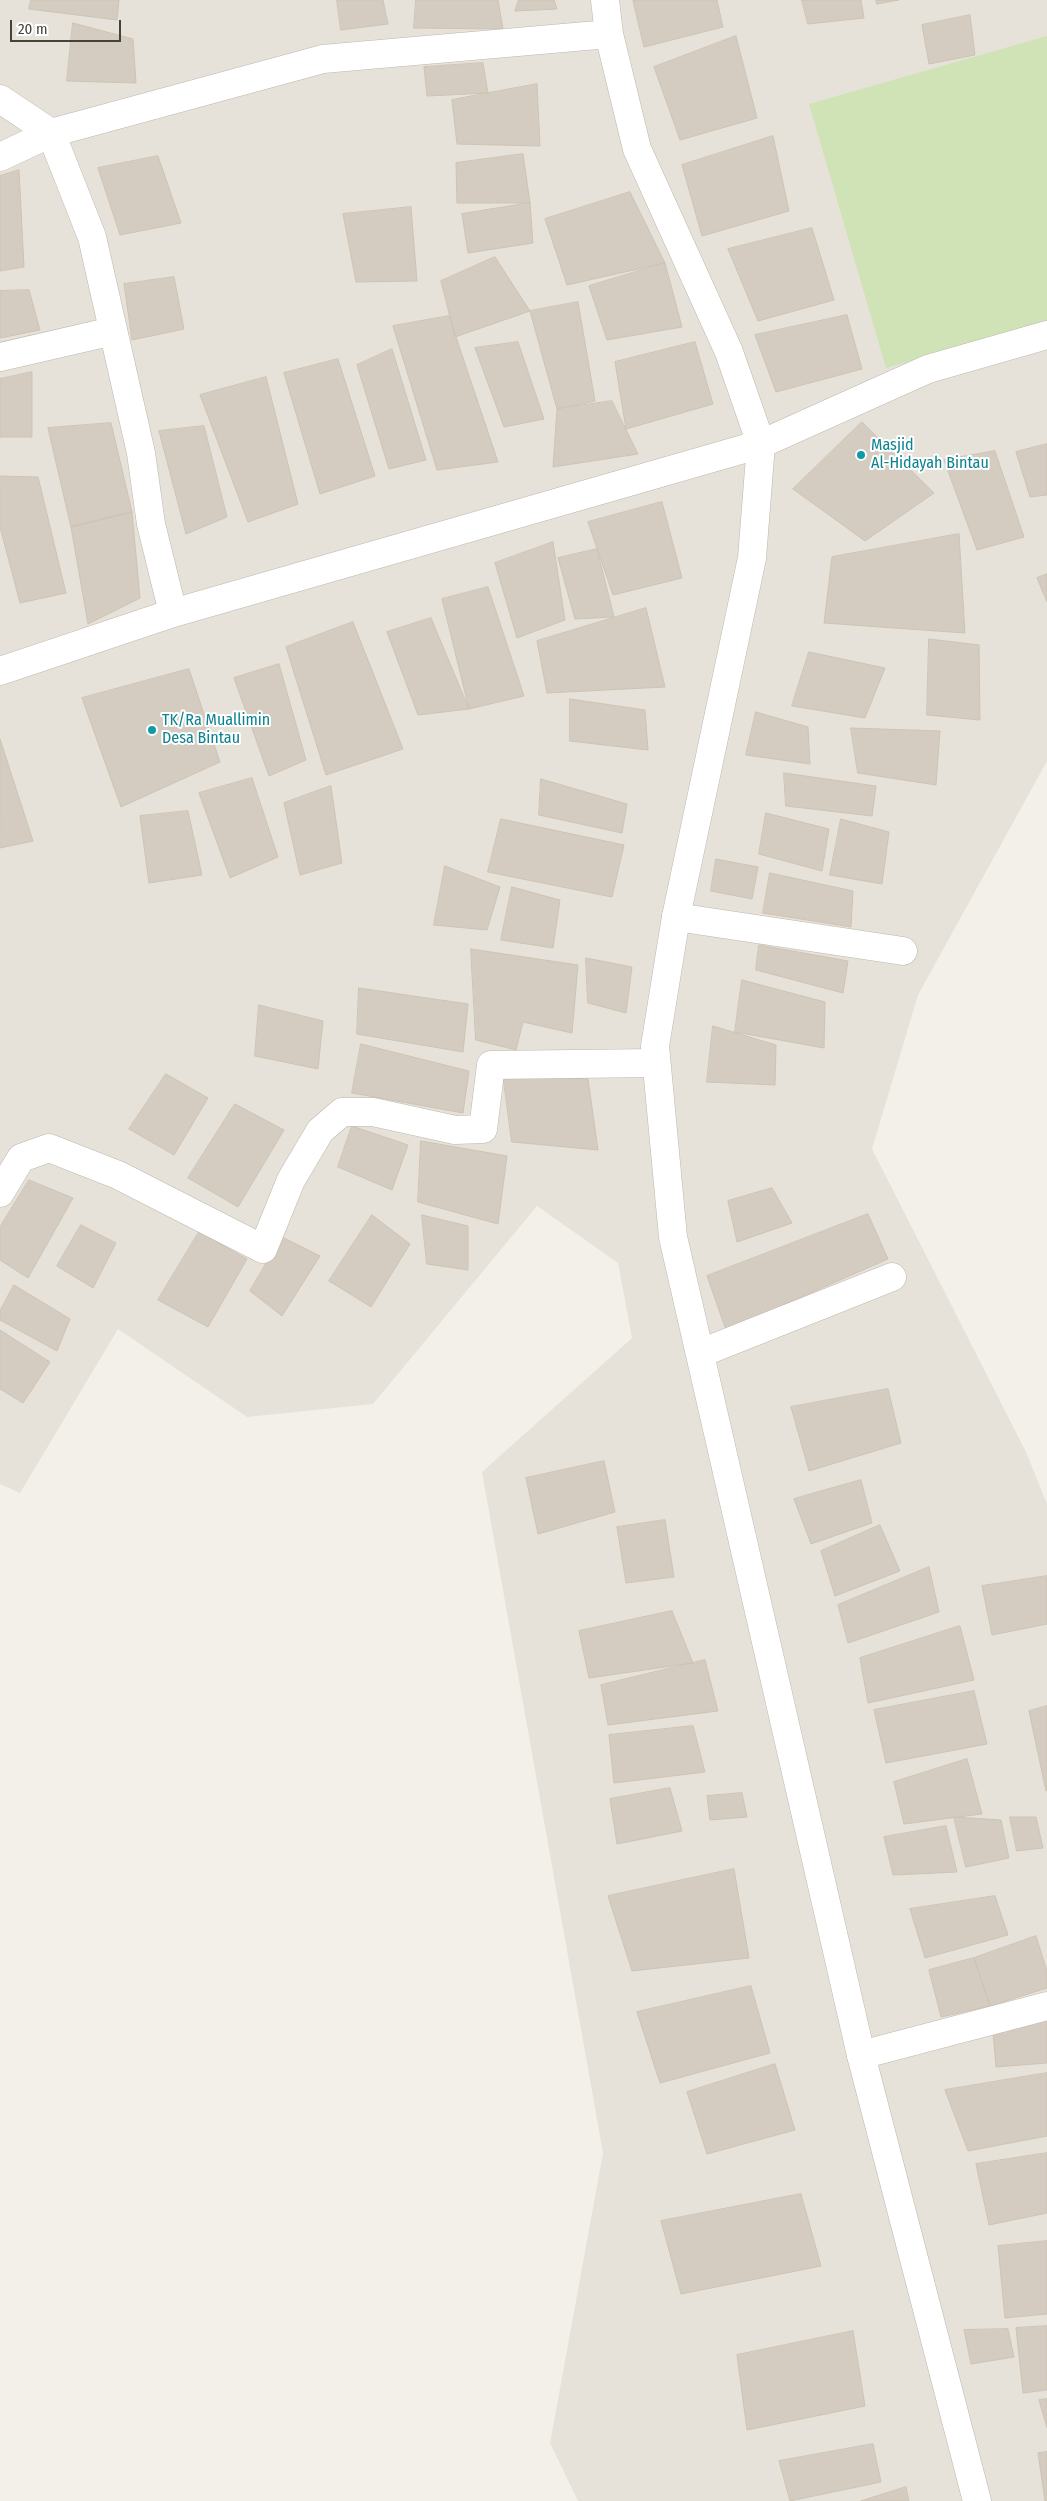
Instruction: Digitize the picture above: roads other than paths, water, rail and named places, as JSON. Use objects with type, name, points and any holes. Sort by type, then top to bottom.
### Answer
[{"type":"street","points":[[605,0],[609,34],[637,149],[728,352],[761,444],[752,558],[676,917],[655,1046],[673,1237],[701,1353],[730,1492],[861,2055],[976,2501]]},
{"type":"street","points":[[0,157],[51,133],[323,59],[609,34]]},
{"type":"street","points":[[0,99],[51,133],[92,237],[141,453],[151,524],[173,613]]},
{"type":"street","points":[[0,358],[113,331]]},
{"type":"street","points":[[0,671],[173,613],[761,444],[928,369],[1047,334]]},
{"type":"street","points":[[676,917],[903,951]]},
{"type":"street","points":[[0,1193],[21,1158],[49,1148],[118,1175],[263,1250],[291,1180],[320,1131],[342,1112],[373,1112],[455,1130],[483,1129],[491,1065],[656,1063]]},
{"type":"street","points":[[701,1353],[892,1277]]},
{"type":"street","points":[[861,2055],[1047,2006]]},
{"type":"place","name":"Masjid Al-Hidayah Bintau","points":[[861,455]]},
{"type":"place","name":"TK/Ra Muallimin Desa Bintau","points":[[152,730]]}]
